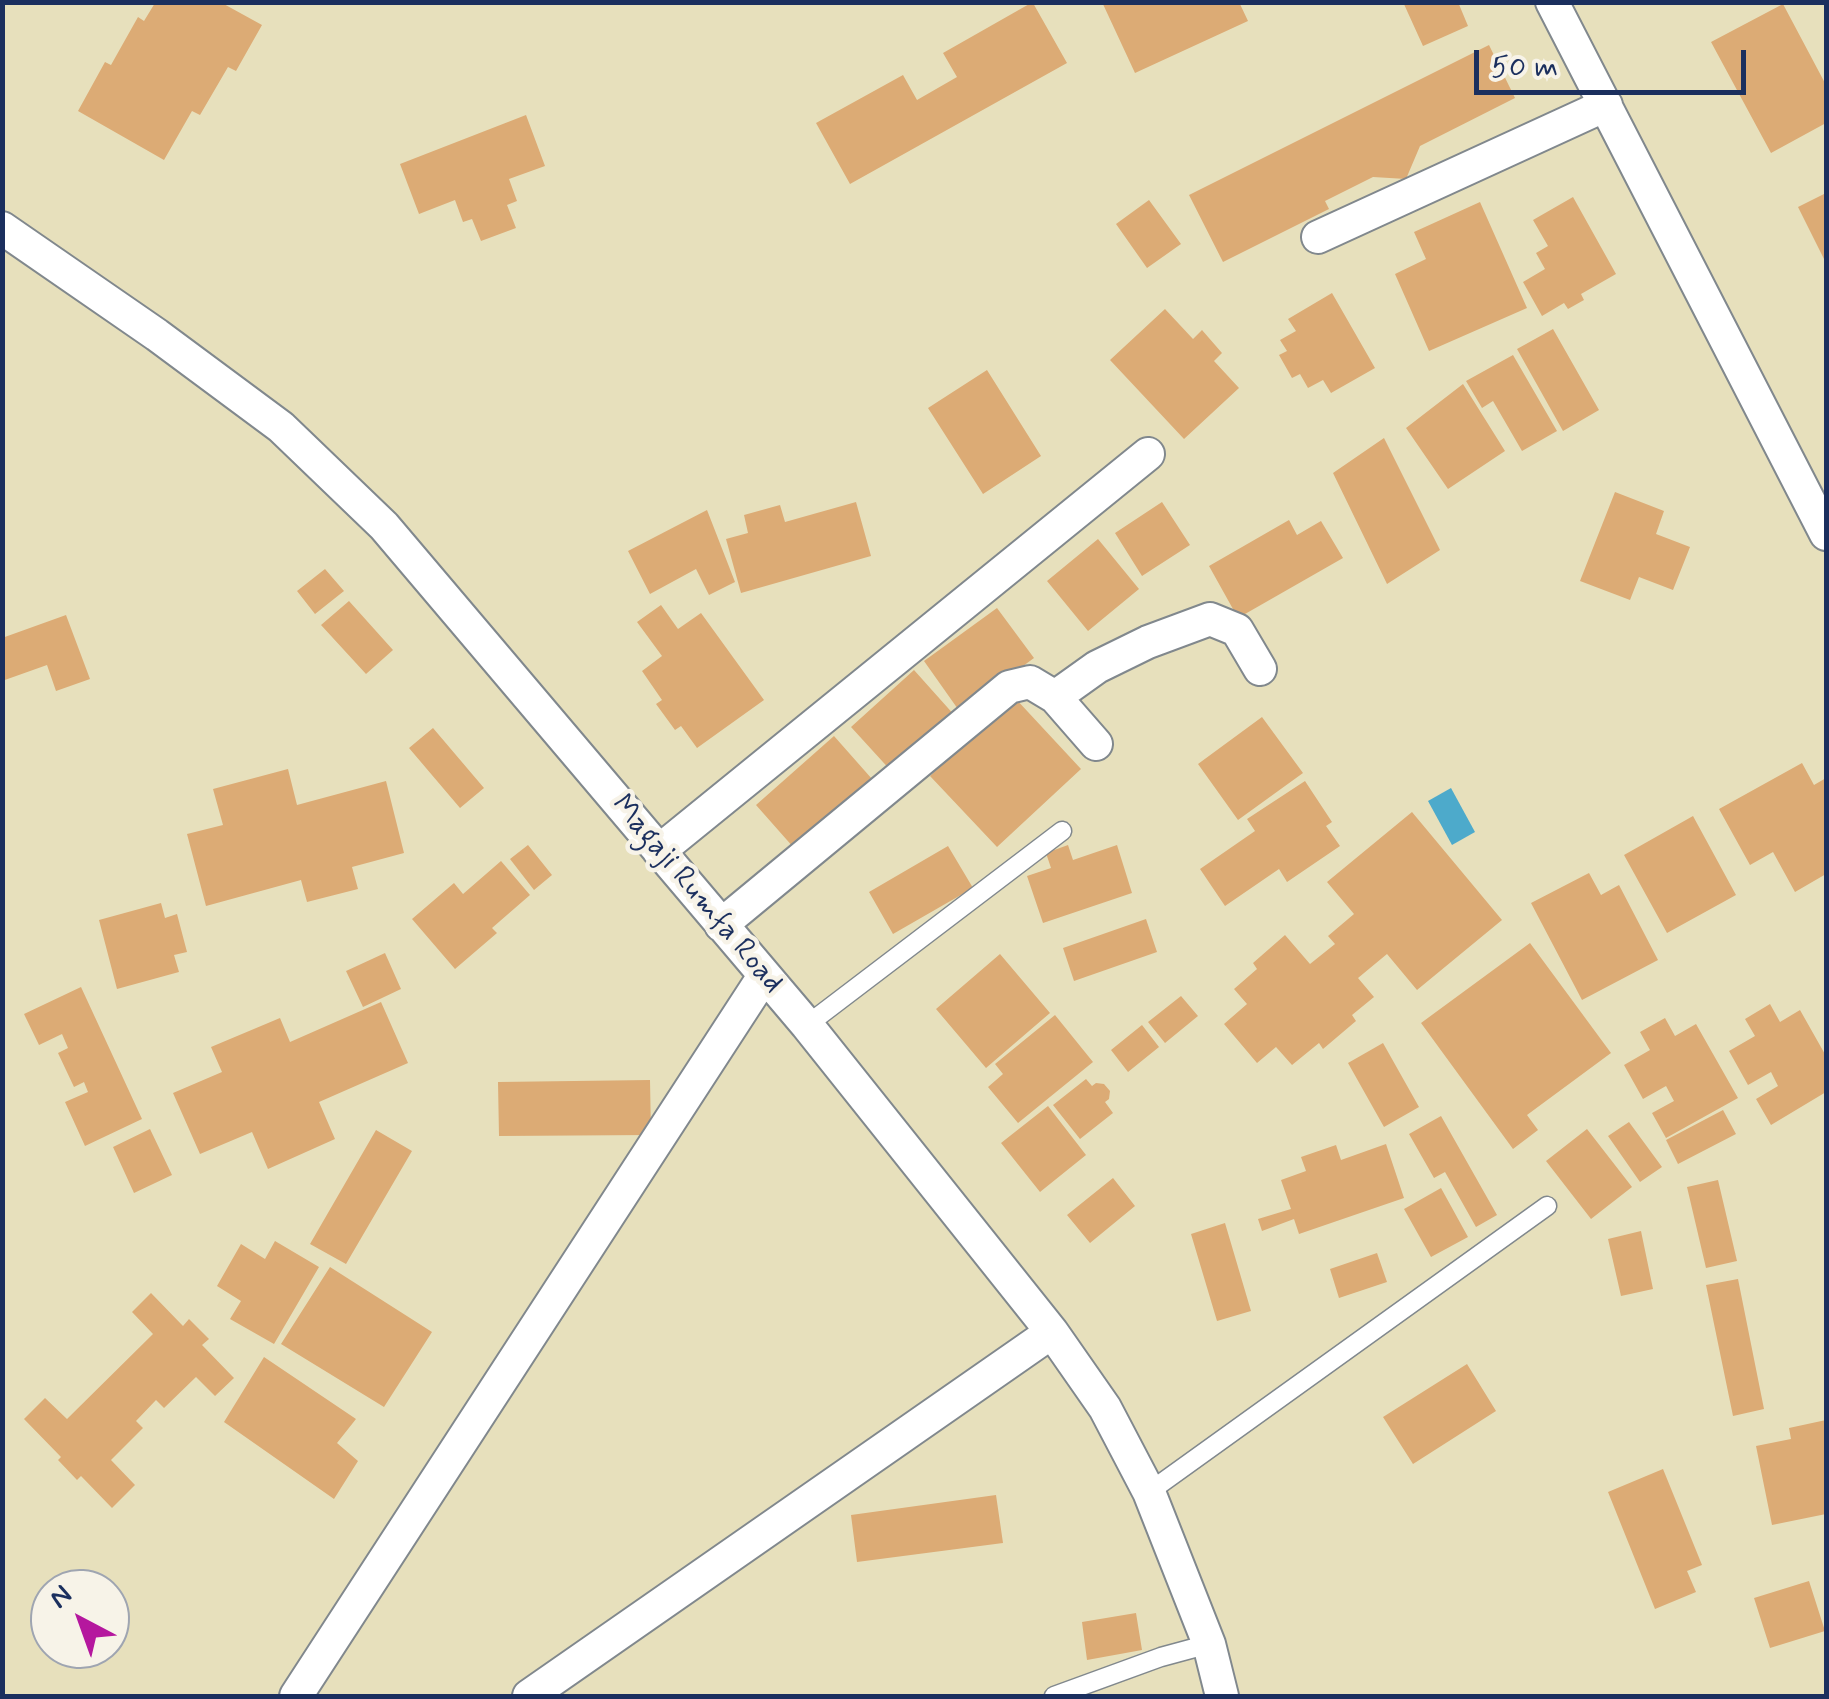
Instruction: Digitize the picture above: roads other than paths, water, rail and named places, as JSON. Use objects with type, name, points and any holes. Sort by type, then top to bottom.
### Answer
[{"type":"street","points":[[1552,2],[1826,534]]},
{"type":"street","points":[[1318,238],[1606,104]]},
{"type":"street","name":"Magaji Rumfa Road","points":[[2,228],[158,335],[281,427],[384,526],[807,1025],[1052,1332],[1104,1408],[1149,1492],[1209,1644],[1222,1696]]},
{"type":"street","points":[[659,851],[1148,454]]},
{"type":"street","points":[[1055,696],[1097,667],[1148,642],[1210,619],[1236,630],[1260,669]]},
{"type":"street","points":[[721,925],[1008,688],[1030,682],[1055,696],[1096,744]]},
{"type":"street","points":[[296,1696],[764,976]]},
{"type":"street","points":[[529,1696],[1052,1332]]},
{"type":"lane","points":[[807,1025],[1062,831]]},
{"type":"lane","points":[[1149,1492],[1548,1206]]},
{"type":"lane","points":[[1054,1696],[1209,1644]]},
{"type":"water","points":[[1451,788],[1475,832],[1452,845],[1428,801]]}]
